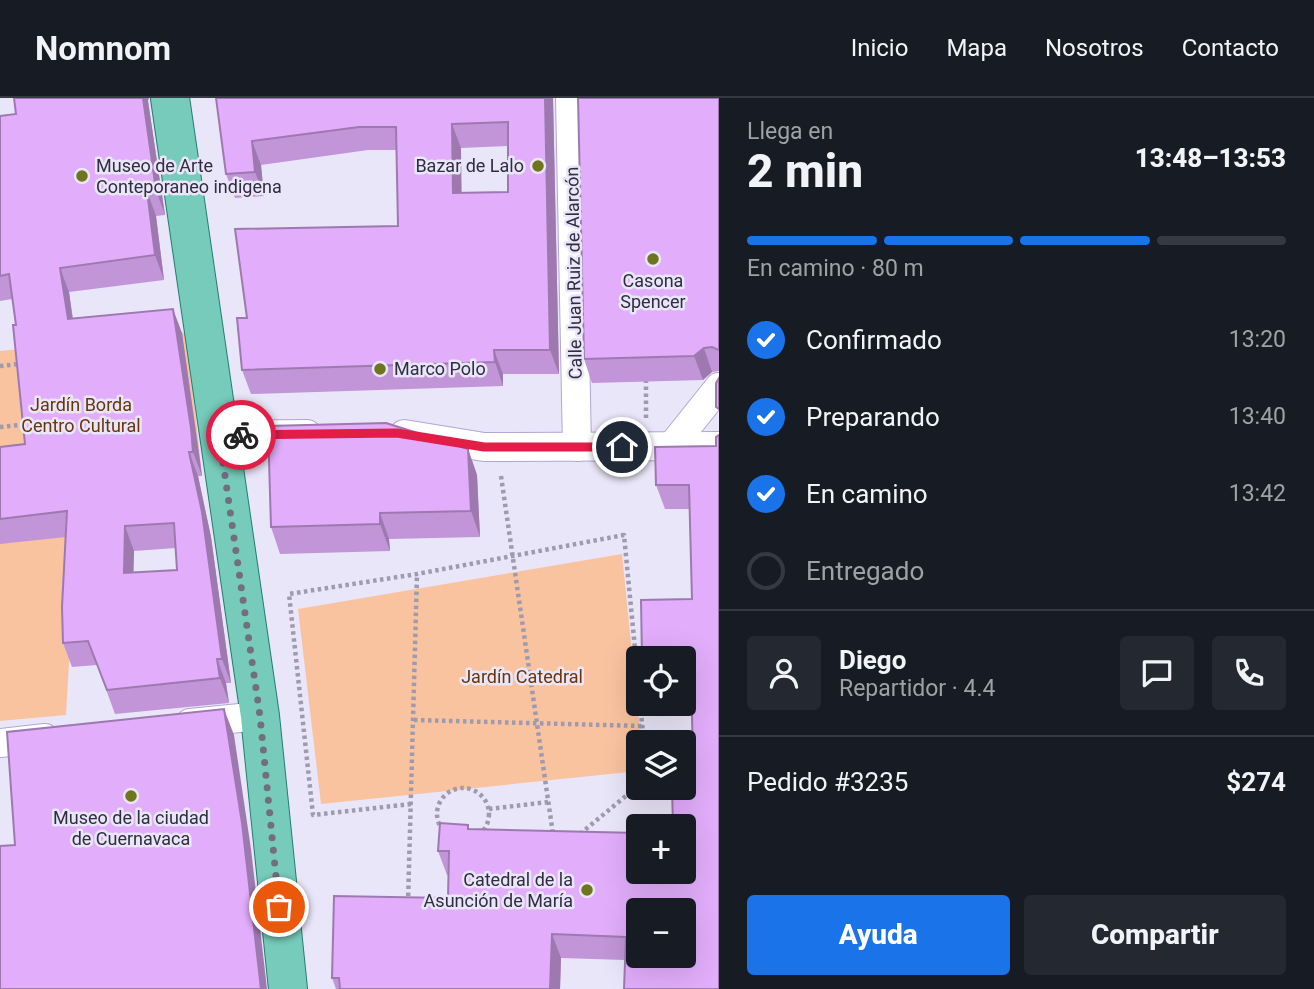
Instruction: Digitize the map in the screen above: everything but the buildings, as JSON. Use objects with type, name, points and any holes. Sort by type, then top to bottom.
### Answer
[{"type":"main road","points":[[170,98],[260,716],[288,989]]},
{"type":"street","name":"Calle Juan Ruiz de Alarcón","points":[[570,98],[577,447]]},
{"type":"street","points":[[658,447],[719,387]]},
{"type":"street","points":[[384,433],[484,447],[719,446]]},
{"type":"street","points":[[219,435],[332,434]]},
{"type":"street","points":[[160,726],[260,716]]},
{"type":"street","points":[[0,743],[67,736]]},
{"type":"path","points":[[0,366],[27,364]]},
{"type":"path","points":[[646,367],[658,447]]},
{"type":"path","points":[[0,427],[30,424]]},
{"type":"path","points":[[501,475],[554,841]]},
{"type":"path","points":[[411,804],[313,815],[289,594],[417,574],[624,535],[635,646]]},
{"type":"path","points":[[408,908],[417,574]]},
{"type":"path","points":[[641,716],[642,730]]},
{"type":"path","points":[[414,720],[642,726]]},
{"type":"path","points":[[456,788],[474,789],[481,794],[489,809],[489,818],[481,834],[465,840],[448,836],[436,814],[442,798],[456,788]]},
{"type":"path","points":[[576,837],[626,796]]},
{"type":"path","points":[[489,809],[548,802]]},
{"type":"green space","name":"Jardín Borda Centro Cultural","points":[[187,332],[202,476],[68,490],[76,542],[66,715],[0,721],[0,351]]},
{"type":"green space","name":"Jardín Catedral","points":[[622,554],[631,646],[626,646],[626,716],[638,716],[640,730],[626,730],[626,772],[321,804],[298,609]]},
{"type":"way so far","points":[[241,435],[219,435],[260,716],[279,907]]},
{"type":"place","name":"Bazar de Lalo","points":[[538,166]]},
{"type":"place","name":"Museo de Arte Conteporaneo indigena","points":[[82,176]]},
{"type":"place","name":"Casona Spencer","points":[[653,259]]},
{"type":"place","name":"Marco Polo","points":[[380,369]]},
{"type":"place","name":"Museo de la ciudad de Cuernavaca","points":[[131,796]]},
{"type":"place","name":"Catedral de la Asunción de María","points":[[587,890]]},
{"type":"route","points":[[241,435],[397,433],[484,447],[622,447]]}]
